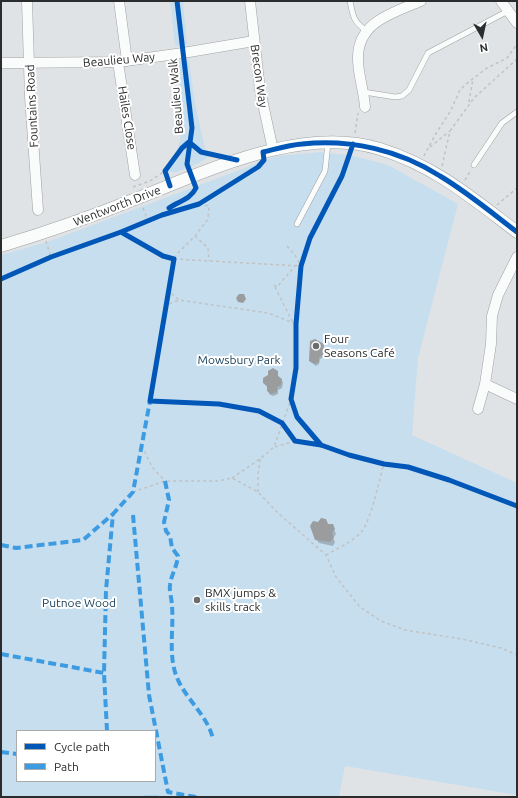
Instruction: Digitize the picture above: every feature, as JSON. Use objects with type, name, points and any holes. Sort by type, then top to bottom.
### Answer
[{"type":"street","name":"Fountains Road","points":[[28,1],[30,97],[38,210]]},
{"type":"street","name":"Hailes Close","points":[[119,1],[123,61],[135,174]]},
{"type":"street","name":"Brecon Way","points":[[250,1],[260,90],[273,150]]},
{"type":"street","points":[[365,107],[358,58],[359,45],[366,30],[376,21],[420,1]]},
{"type":"street","points":[[500,1],[517,23]]},
{"type":"street","name":"Beaulieu Way","points":[[1,63],[29,64],[123,61],[254,41]]},
{"type":"street","name":"Wentworth Drive","points":[[1,246],[44,234],[137,195],[170,186],[202,172],[236,160],[301,144],[328,142],[353,144],[379,149],[419,165],[439,175],[460,189],[517,232]]},
{"type":"street","points":[[478,409],[485,384],[492,316],[498,295],[517,256]]},
{"type":"street","points":[[485,384],[517,399]]},
{"type":"lane","points":[[350,1],[353,16],[358,25],[366,30]]},
{"type":"lane","points":[[364,92],[395,97],[402,96],[409,90],[428,53],[508,11]]},
{"type":"lane","points":[[474,165],[502,123],[517,112]]},
{"type":"lane","points":[[297,224],[326,171],[328,142]]},
{"type":"path","points":[[419,165],[435,135],[450,112],[460,90],[487,68],[507,58],[517,44]]},
{"type":"path","points":[[428,148],[450,131],[474,98],[517,60]]},
{"type":"path","points":[[469,104],[473,78]]},
{"type":"path","points":[[353,144],[359,108],[365,107]]},
{"type":"path","points":[[439,175],[450,131]]},
{"type":"path","points":[[460,189],[474,165]]},
{"type":"path","points":[[137,195],[150,181],[165,171],[168,166]]},
{"type":"path","points":[[165,171],[170,186]]},
{"type":"path","points":[[135,174],[137,195],[148,221]]},
{"type":"path","points":[[490,211],[517,188]]},
{"type":"path","points":[[192,206],[205,200]]},
{"type":"path","points":[[199,204],[209,206],[208,219],[174,259],[150,401],[219,404],[259,411],[282,423],[295,441]]},
{"type":"path","points":[[142,224],[155,218]]},
{"type":"path","points":[[114,235],[128,229]]},
{"type":"path","points":[[121,232],[164,256],[174,259],[301,266],[295,255],[287,246]]},
{"type":"path","points":[[195,236],[208,248],[209,261]]},
{"type":"path","points":[[44,260],[58,254]]},
{"type":"path","points":[[293,323],[275,286],[277,287],[296,266]]},
{"type":"path","points":[[169,287],[173,295],[179,300]]},
{"type":"path","points":[[165,309],[171,303],[179,300],[268,313],[296,324]]},
{"type":"path","points":[[274,447],[291,399]]},
{"type":"path","points":[[133,492],[165,481],[218,481],[232,478],[260,459],[274,447],[295,441],[322,445]]},
{"type":"path","points":[[142,446],[152,467],[165,481]]},
{"type":"path","points":[[258,492],[260,459]]},
{"type":"path","points":[[326,556],[353,540],[362,531],[368,519],[384,464]]},
{"type":"path","points":[[232,478],[258,492],[278,513],[326,556],[336,577],[360,607],[381,622],[405,630],[462,639],[502,648],[517,656]]},
{"type":"green space","points":[[170,1],[183,1],[187,44],[175,46]]},
{"type":"green space","points":[[189,60],[195,103],[205,149],[210,156],[199,163],[177,172],[163,172],[175,154],[182,132],[183,120],[177,62]]},
{"type":"green space","name":"Mowsbury Park","points":[[321,152],[354,156],[388,165],[458,204],[418,358],[412,435],[517,483],[517,795],[345,766],[339,797],[1,797],[1,255],[50,241],[277,156]]},
{"type":"building","points":[[239,294],[244,294],[246,299],[243,303],[238,302],[236,298]]},
{"type":"building","points":[[315,339],[324,344],[323,355],[319,357],[319,362],[314,364],[309,361],[310,341]]},
{"type":"building","points":[[273,368],[278,371],[278,376],[282,379],[281,385],[277,387],[277,392],[271,394],[267,391],[267,386],[263,383],[263,378],[268,375],[268,371]]},
{"type":"building","points":[[321,518],[326,519],[328,524],[333,524],[335,529],[332,533],[334,538],[330,542],[315,540],[310,526],[313,521],[318,522]]},
{"type":"waterway","points":[[145,797],[158,797]]},
{"type":"marked path","points":[[107,730],[104,673],[106,590],[113,514],[133,492],[150,401]]},
{"type":"marked path","points":[[165,481],[169,500],[164,522],[166,531],[170,536],[172,548],[178,556],[170,588],[172,606],[173,664],[179,682],[203,717],[211,731],[213,739]]},
{"type":"marked path","points":[[1,545],[16,548],[83,540],[113,514]]},
{"type":"marked path","points":[[133,515],[149,695],[156,730]]},
{"type":"marked path","points":[[1,654],[104,673]]},
{"type":"marked path","points":[[156,731],[168,792],[196,797]]},
{"type":"marked path","points":[[1,752],[16,754]]},
{"type":"cycle path","name":"Beaulieu Walk","points":[[169,208],[187,198],[196,188],[187,164],[192,128],[177,1]]},
{"type":"cycle path","points":[[170,186],[165,171],[182,148],[189,142],[201,152],[237,160]]},
{"type":"cycle path","points":[[1,279],[51,257],[121,232],[162,215],[199,204],[258,167],[264,160],[263,152],[302,144],[338,143],[356,145],[374,148],[408,159],[450,182],[517,232]]},
{"type":"cycle path","points":[[321,445],[297,417],[291,399],[296,368],[296,324],[301,266],[310,238],[342,176],[353,144]]},
{"type":"cycle path","points":[[121,232],[163,256],[174,259],[150,401],[219,404],[259,411],[282,423],[295,441],[321,445],[349,455],[384,464],[408,467],[449,480],[517,506]]},
{"type":"place","name":"Four Seasons Café","points":[[316,346]]},
{"type":"place","name":"BMX jumps & skills track","points":[[197,600]]},
{"type":"park label","name":"Putnoe Wood","points":[[79,603]]}]
